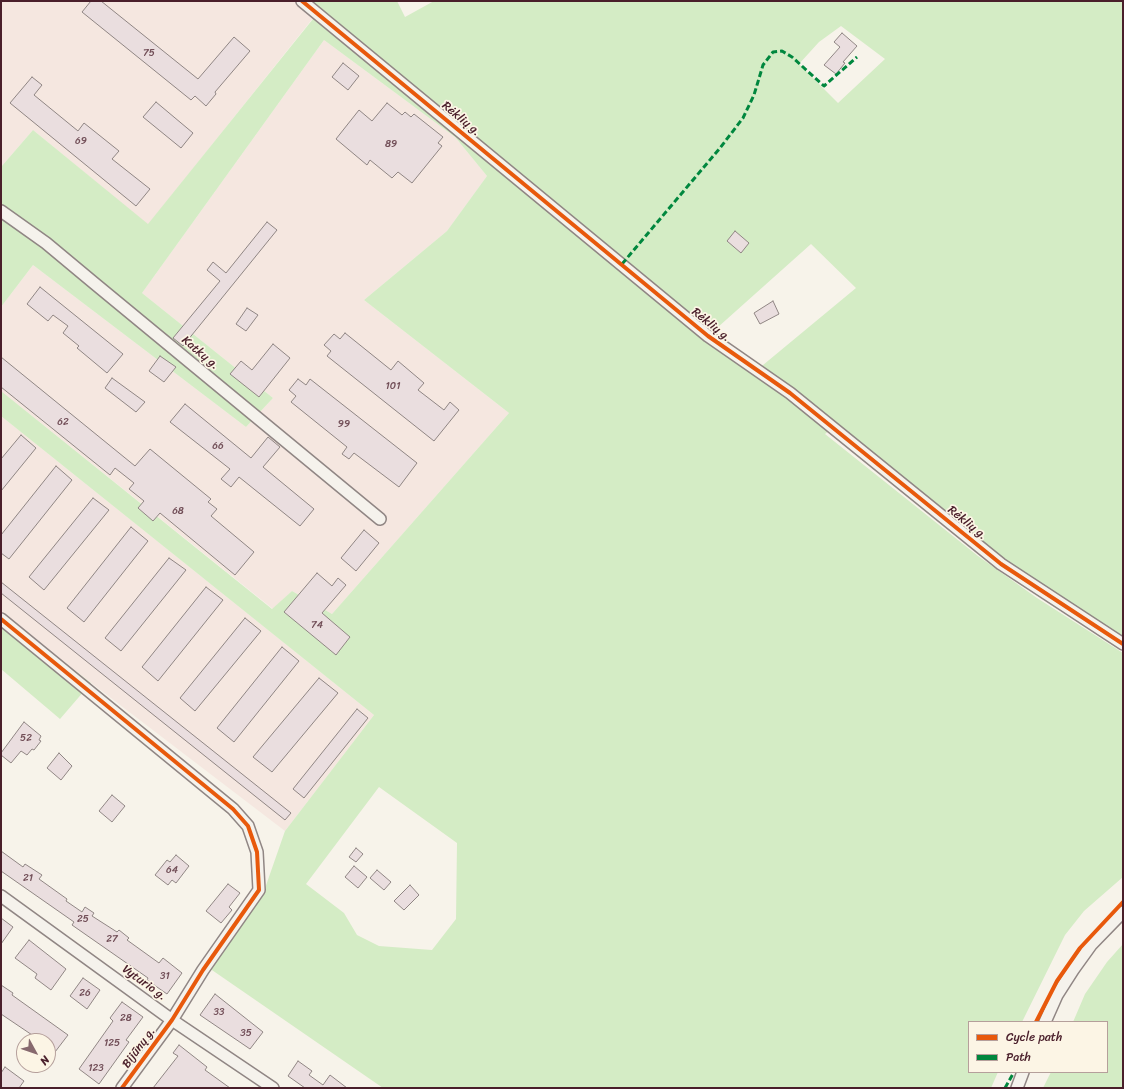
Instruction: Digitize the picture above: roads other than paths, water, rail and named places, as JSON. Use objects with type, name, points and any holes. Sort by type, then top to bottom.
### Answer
[{"type":"street","name":"Rėklių g.","points":[[302,1],[708,336],[790,393],[1001,564],[1123,644]]},
{"type":"street","name":"Katkų g.","points":[[1,211],[70,263],[380,519]]},
{"type":"street","name":"Bijūnų g.","points":[[1,619],[233,809],[248,826],[257,852],[259,890],[203,970],[172,1020],[122,1088]]},
{"type":"street","name":"Vyturio g.","points":[[1,896],[172,1020],[273,1088]]},
{"type":"street","points":[[1045,1021],[1057,995],[1073,970],[1091,946],[1123,912]]},
{"type":"street","points":[[1017,1088],[1023,1073]]}]
